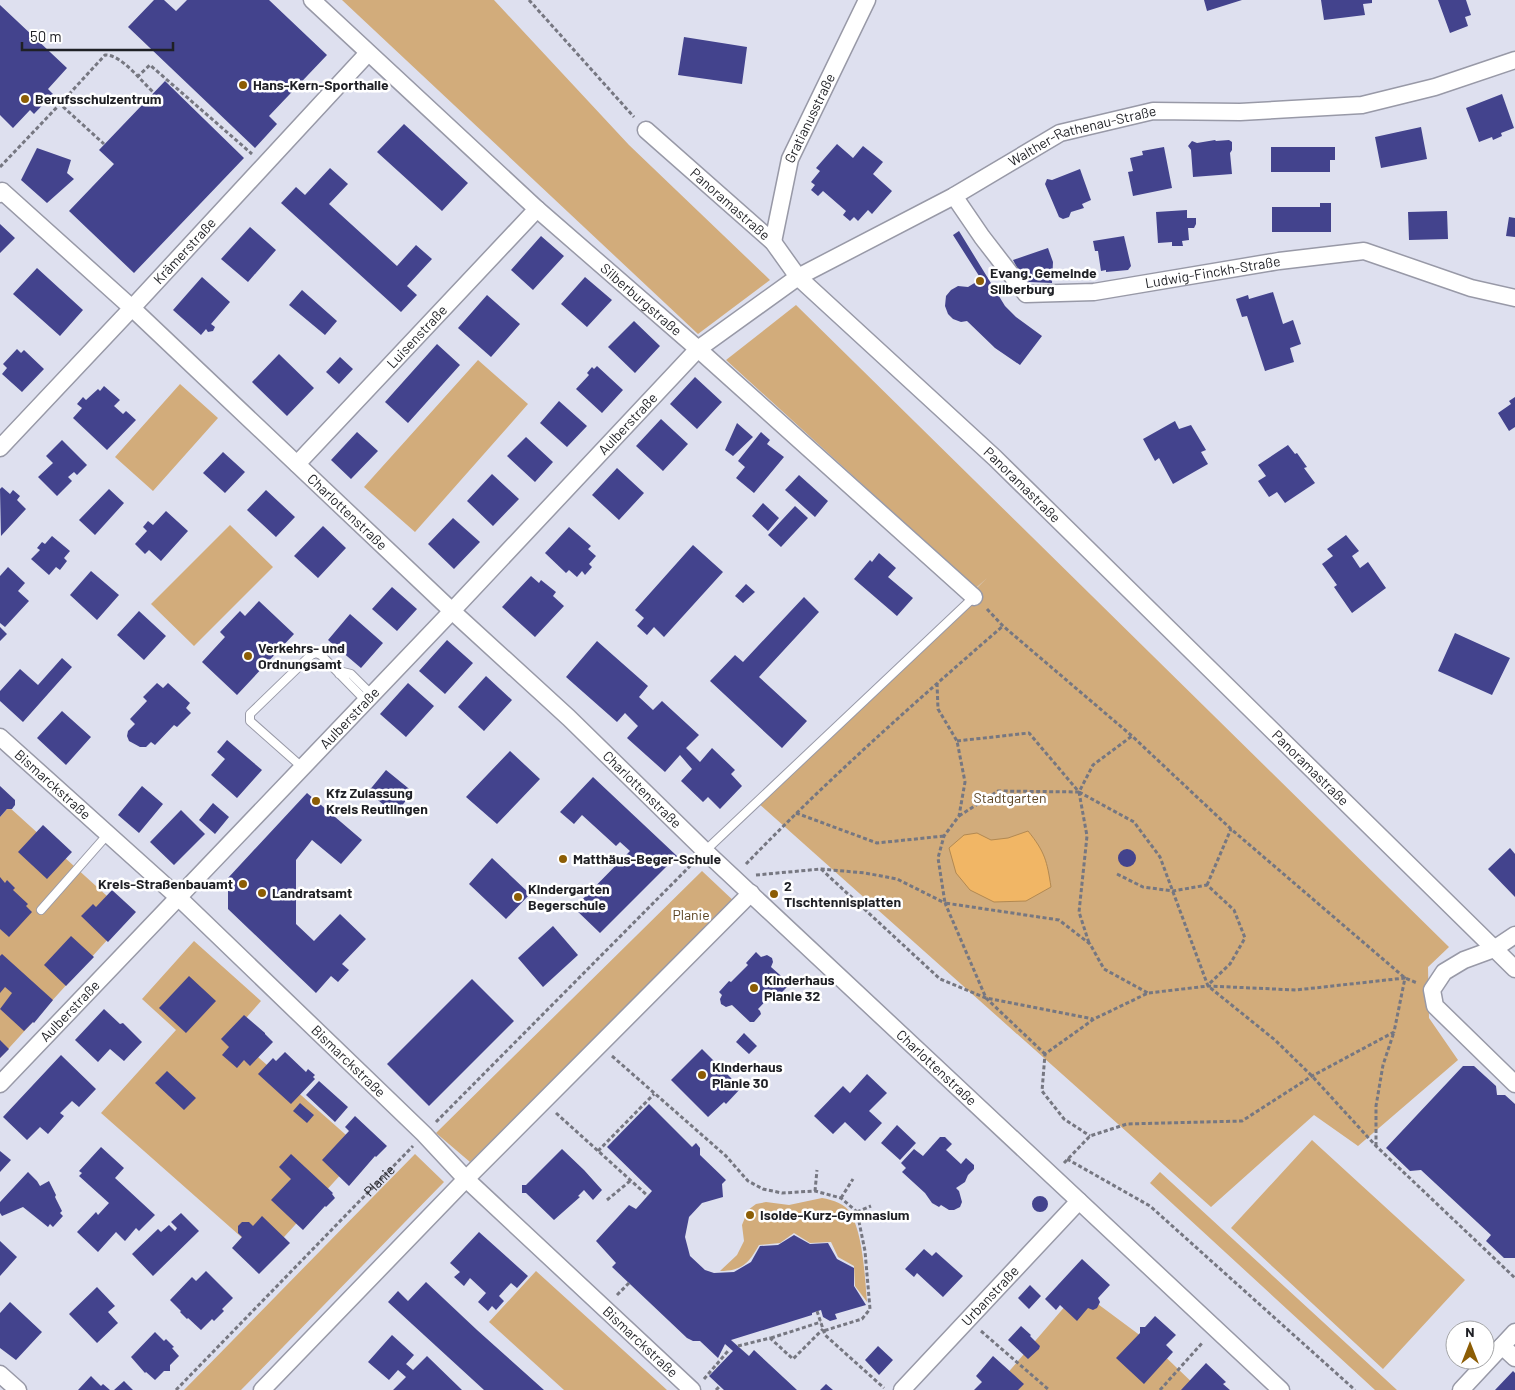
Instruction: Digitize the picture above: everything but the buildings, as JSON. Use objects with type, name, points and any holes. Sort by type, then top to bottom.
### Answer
[{"type":"street","name":"Silberburgstraße","points":[[312,0],[537,209],[974,597]]},
{"type":"street","name":"Gratianusstraße","points":[[773,242],[790,159],[867,0]]},
{"type":"street","name":"Krämerstraße","points":[[0,448],[368,53]]},
{"type":"street","name":"Walther-Rathenau-Straße","points":[[698,350],[798,277],[954,196],[1060,133],[1154,111],[1240,112],[1362,105],[1435,87],[1515,60]]},
{"type":"street","name":"Panoramastraße","points":[[646,130],[773,242],[798,277],[995,458],[1515,969]]},
{"type":"street","name":"Charlottenstraße","points":[[1,193],[132,308],[452,611],[569,718],[733,878],[1281,1390]]},
{"type":"street","name":"Ludwig-Finckh-Straße","points":[[954,196],[982,237],[1026,294],[1094,292],[1279,261],[1364,250],[1470,288],[1515,298]]},
{"type":"street","name":"Luisenstraße","points":[[297,464],[537,209]]},
{"type":"street","name":"Aulberstraße","points":[[0,1084],[303,768],[698,350]]},
{"type":"street","name":"Bismarckstraße","points":[[0,737],[179,898],[424,1134],[466,1179],[697,1386]]},
{"type":"street","points":[[262,1390],[466,1179],[751,893]]},
{"type":"street","points":[[1515,935],[1494,949],[1464,960],[1444,972],[1432,990],[1435,1006],[1515,1084]]},
{"type":"street","name":"Urbanstraße","points":[[902,1390],[1078,1200]]},
{"type":"street","points":[[1461,1390],[1515,1332]]},
{"type":"street","points":[[1502,1346],[1515,1358]]},
{"type":"street","points":[[0,1374],[18,1390]]},
{"type":"lane","points":[[705,851],[974,597]]},
{"type":"lane","points":[[303,768],[250,722],[250,714],[311,655],[316,653],[321,655],[339,674],[369,698]]},
{"type":"lane","points":[[41,910],[108,834]]},
{"type":"path","points":[[529,0],[646,130]]},
{"type":"path","points":[[0,166],[105,55],[110,55],[122,61],[154,93]]},
{"type":"path","points":[[137,77],[150,65],[264,165]]},
{"type":"path","points":[[60,104],[104,144]]},
{"type":"path","points":[[974,597],[1003,626],[1132,736],[1231,829],[1405,978],[1432,990]]},
{"type":"path","points":[[733,878],[796,813],[937,683],[1003,626]]},
{"type":"path","points":[[937,683],[938,709],[957,741],[965,782],[959,816]]},
{"type":"path","points":[[957,741],[1029,733],[1079,792],[1134,822],[1160,857],[1208,986],[1275,1040],[1312,1076],[1376,1146],[1515,1278]]},
{"type":"path","points":[[1132,736],[1093,766],[1079,792],[1087,836],[1078,912],[1090,944],[1104,969],[1148,993]]},
{"type":"path","points":[[1045,1054],[986,998],[944,903],[938,858],[944,836],[959,816],[998,791],[1079,792]]},
{"type":"path","points":[[796,813],[878,843],[944,836]]},
{"type":"path","points":[[1206,884],[1231,829]]},
{"type":"path","name":"Planie","points":[[176,1390],[424,1134],[705,851]]},
{"type":"path","points":[[733,878],[821,869],[864,873],[897,879],[944,903],[1059,920],[1090,944]]},
{"type":"path","points":[[821,869],[940,980],[986,998],[1094,1019]]},
{"type":"path","points":[[1117,874],[1143,887],[1173,891],[1206,884]]},
{"type":"path","points":[[1206,884],[1234,910],[1245,938],[1230,964],[1208,986]]},
{"type":"path","points":[[1090,1136],[1064,1119],[1042,1090],[1045,1054],[1094,1019],[1148,993],[1208,986],[1296,990],[1405,978]]},
{"type":"path","points":[[1376,1146],[1376,1106],[1383,1065],[1394,1032],[1405,978]]},
{"type":"path","points":[[1055,1179],[1067,1159],[1090,1136],[1127,1124],[1242,1121],[1312,1076],[1394,1032]]},
{"type":"path","points":[[600,1045],[726,1156],[748,1181],[763,1189],[782,1193],[814,1191],[841,1198],[857,1212],[864,1250],[870,1308],[862,1319],[823,1330],[793,1358],[770,1338]]},
{"type":"path","points":[[598,1151],[654,1094]]},
{"type":"path","points":[[543,1102],[648,1196]]},
{"type":"path","points":[[1067,1159],[1150,1206],[1354,1390]]},
{"type":"path","points":[[814,1191],[817,1170]]},
{"type":"path","points":[[841,1198],[853,1179]]},
{"type":"path","points":[[607,1200],[630,1181]]},
{"type":"path","points":[[857,1212],[871,1206]]},
{"type":"path","points":[[818,1311],[825,1335],[886,1390]]},
{"type":"path","points":[[968,1319],[1049,1390]]},
{"type":"path","points":[[738,1346],[821,1322]]},
{"type":"path","points":[[1160,1390],[1215,1329]]},
{"type":"path","points":[[697,1386],[728,1352]]},
{"type":"path","points":[[716,1390],[720,1386]]},
{"type":"green space","points":[[342,0],[494,0],[629,145],[770,280],[698,334]]},
{"type":"green space","name":"Stadtgarten","points":[[796,305],[1449,947],[1428,967],[1429,1018],[1458,1060],[1358,1146],[1314,1115],[1211,1207],[758,803],[987,578],[976,588],[726,360]]},
{"type":"green space","points":[[478,360],[528,404],[415,532],[364,487]]},
{"type":"green space","points":[[180,384],[218,418],[153,491],[115,457]]},
{"type":"green space","points":[[230,525],[273,567],[194,646],[151,604]]},
{"type":"green space","points":[[9,807],[129,916],[0,1058],[0,817]]},
{"type":"green space","name":"Planie","points":[[702,871],[737,904],[470,1162],[436,1133]]},
{"type":"green space","points":[[194,941],[261,1001],[232,1034],[363,1150],[265,1258],[101,1113],[176,1030],[142,999]]},
{"type":"green space","points":[[1312,1140],[1465,1280],[1383,1369],[1231,1228]]},
{"type":"green space","points":[[415,1154],[444,1182],[241,1390],[184,1390]]},
{"type":"green space","points":[[1160,1172],[1397,1390],[1375,1390],[1150,1183]]},
{"type":"green space","points":[[822,1198],[843,1205],[851,1214],[855,1223],[863,1257],[867,1302],[855,1286],[854,1266],[838,1257],[831,1242],[810,1243],[794,1233],[780,1243],[759,1245],[752,1257],[739,1268],[720,1271],[737,1255],[744,1241],[742,1225],[748,1210],[756,1204],[766,1202],[789,1205]]},
{"type":"green space","points":[[536,1271],[667,1390],[564,1390],[489,1322]]},
{"type":"green space","points":[[1079,1290],[1153,1345],[1200,1390],[993,1390]]},
{"type":"shaded area","points":[[1028,831],[1044,857],[1051,887],[1026,901],[994,902],[970,890],[956,873],[949,848],[964,835],[977,833],[991,840],[1008,838]]},
{"type":"place","name":"Hans-Kern-Sporthalle","points":[[243,85]]},
{"type":"place","name":"Berufsschulzentrum","points":[[25,99]]},
{"type":"place","name":"Evang. Gemeinde Silberburg","points":[[980,281]]},
{"type":"place","name":"Verkehrs- und Ordnungsamt","points":[[248,656]]},
{"type":"place","name":"Kfz Zulassung Kreis Reutlingen","points":[[316,801]]},
{"type":"place","name":"Matthäus-Beger-Schule","points":[[563,859]]},
{"type":"place","name":"Kreis-Straßenbauamt","points":[[243,884]]},
{"type":"place","name":"Landratsamt","points":[[262,893]]},
{"type":"place","name":"2 Tischtennisplatten","points":[[774,894]]},
{"type":"place","name":"Kindergarten Begerschule","points":[[518,897]]},
{"type":"place","name":"Kinderhaus Planie 32","points":[[754,988]]},
{"type":"place","name":"Kinderhaus Planie 30","points":[[702,1075]]},
{"type":"place","name":"Isolde-Kurz-Gymnasium","points":[[750,1215]]}]
